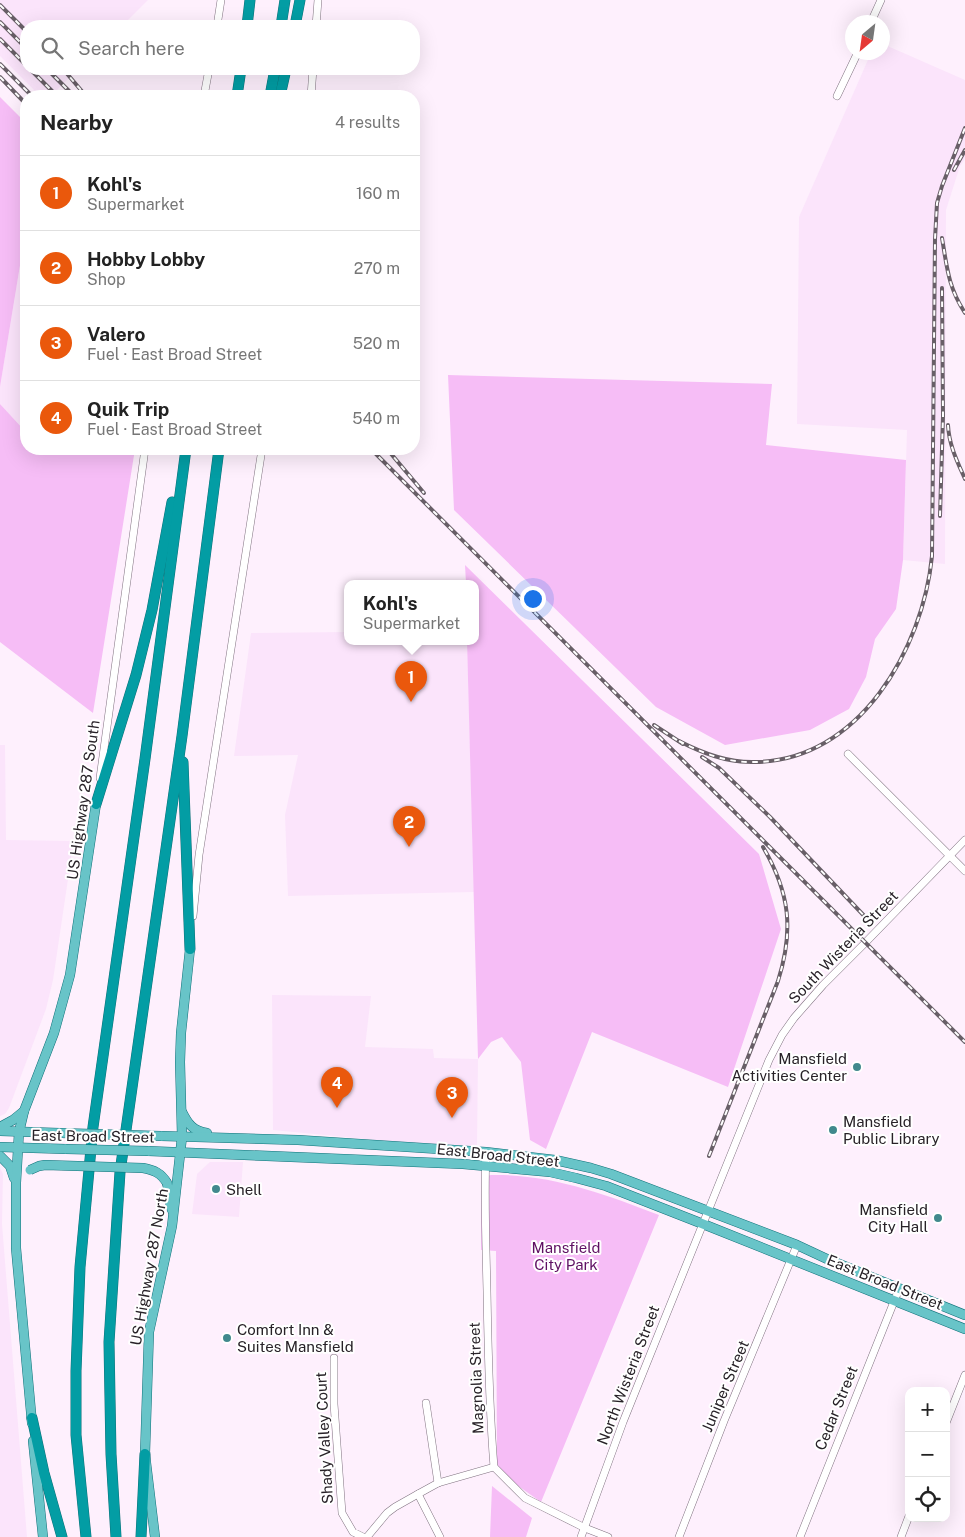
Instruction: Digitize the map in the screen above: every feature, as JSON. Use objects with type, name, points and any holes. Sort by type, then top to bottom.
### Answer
[{"type":"highway","points":[[248,20],[250,0]]},
{"type":"highway","points":[[283,20],[286,0]]},
{"type":"highway","points":[[296,20],[300,0]]},
{"type":"highway","points":[[238,90],[240,75]]},
{"type":"highway","points":[[271,90],[274,75]]},
{"type":"highway","points":[[281,90],[285,75]]},
{"type":"highway","points":[[96,804],[136,675],[152,610],[179,455]]},
{"type":"highway","points":[[86,1537],[76,1435],[76,1371],[80,1267],[85,1210],[94,1117],[145,759],[185,455]]},
{"type":"highway","points":[[116,1537],[111,1454],[109,1342],[120,1172],[182,736],[218,455]]},
{"type":"highway","points":[[182,736],[190,949]]},
{"type":"highway","points":[[32,1418],[44,1473],[62,1537]]},
{"type":"highway","points":[[141,1537],[145,1454]]},
{"type":"main road","name":"US Highway 287 South","points":[[19,1148],[24,1111],[54,1033],[70,975],[96,804]]},
{"type":"main road","points":[[181,1151],[181,1033],[190,949]]},
{"type":"main road","points":[[0,1127],[24,1111]]},
{"type":"main road","points":[[181,1112],[194,1130],[222,1137]]},
{"type":"main road","name":"East Broad Street","points":[[0,1131],[298,1140],[486,1152],[555,1160],[611,1174],[797,1245],[965,1315]]},
{"type":"main road","points":[[297,1156],[298,1140]]},
{"type":"main road","name":"East Broad Street","points":[[0,1147],[181,1151],[417,1161],[550,1172],[606,1186],[965,1329]]},
{"type":"main road","points":[[19,1148],[16,1183],[16,1248],[43,1537]]},
{"type":"main road","points":[[417,1148],[417,1161]]},
{"type":"main road","name":"US Highway 287 North","points":[[155,1537],[145,1454],[149,1332],[154,1302],[169,1243],[181,1151]]},
{"type":"main road","points":[[0,1156],[10,1166],[16,1183]]},
{"type":"main road","points":[[550,1172],[555,1160]]},
{"type":"main road","points":[[16,1183],[30,1170],[45,1165],[154,1170],[167,1183],[173,1215]]},
{"type":"main road","points":[[606,1186],[611,1174]]},
{"type":"street","points":[[218,20],[222,0]]},
{"type":"street","points":[[316,20],[318,0]]},
{"type":"street","points":[[874,15],[881,0]]},
{"type":"street","points":[[837,96],[854,60]]},
{"type":"street","points":[[205,90],[209,75]]},
{"type":"street","points":[[311,90],[313,75]]},
{"type":"street","name":"US Highway 287 South","points":[[96,804],[144,455]]},
{"type":"street","points":[[190,949],[199,855],[261,455]]},
{"type":"street","points":[[848,754],[965,871]]},
{"type":"street","name":"South Wisteria Street","points":[[703,1224],[769,1060],[782,1035],[794,1018],[823,985],[965,840]]},
{"type":"street","name":"Magnolia Street","points":[[486,1152],[488,1348],[494,1467]]},
{"type":"street","name":"North Wisteria Street","points":[[581,1537],[623,1422],[703,1224]]},
{"type":"street","name":"Juniper Street","points":[[679,1537],[724,1421],[797,1245]]},
{"type":"street","name":"Cedar Street","points":[[800,1537],[899,1289]]},
{"type":"street","name":"Shady Valley Court","points":[[334,1358],[334,1404],[342,1514],[353,1532],[363,1537]]},
{"type":"street","points":[[950,1413],[965,1375]]},
{"type":"street","points":[[426,1403],[438,1483]]},
{"type":"street","points":[[367,1537],[387,1513],[418,1494],[438,1483],[494,1467],[525,1498],[584,1528],[608,1537]]},
{"type":"street","points":[[418,1494],[440,1537]]},
{"type":"street","points":[[900,1537],[906,1522]]},
{"type":"shaded area","points":[[0,0],[148,0],[128,20],[20,20],[20,75],[72,75],[57,90],[34,90],[0,56]]},
{"type":"shaded area","points":[[890,47],[965,80],[965,159],[960,166],[946,210],[945,564],[903,560],[907,430],[797,424],[799,217],[868,60],[890,60]]},
{"type":"shaded area","points":[[20,265],[20,426],[0,404],[0,387]]},
{"type":"shaded area","points":[[344,632],[344,645],[467,645],[474,892],[288,896],[285,815],[298,755],[234,756],[251,633]]},
{"type":"shaded area","points":[[0,745],[5,745],[6,840],[72,841],[53,980],[46,1009],[9,1108],[5,1114],[0,1116]]},
{"type":"shaded area","points":[[272,995],[371,996],[365,1047],[433,1049],[434,1058],[478,1059],[477,1146],[396,1142],[273,1130]]},
{"type":"shaded area","points":[[210,1162],[243,1162],[239,1217],[192,1214],[197,1174]]},
{"type":"shaded area","points":[[0,1168],[3,1174],[2,1224],[27,1537],[0,1537]]},
{"type":"green space","points":[[0,97],[20,117],[20,265],[0,387]]},
{"type":"green space","points":[[448,375],[772,384],[766,445],[906,460],[903,560],[896,609],[875,639],[866,677],[849,709],[810,730],[725,745],[656,707],[454,510]]},
{"type":"green space","points":[[0,404],[20,426],[20,455],[134,455],[93,713],[0,642]]},
{"type":"green space","points":[[465,565],[759,854],[781,929],[728,1087],[592,1032],[546,1149],[530,1140],[521,1062],[502,1037],[491,1042],[478,1059],[467,645],[479,645],[479,580],[466,580]]},
{"type":"green space","name":"Mansfield City Park","points":[[491,1175],[535,1178],[577,1187],[659,1215],[541,1502],[514,1483],[497,1466],[496,1251],[481,1250],[482,1177]]},
{"type":"green space","points":[[492,1486],[532,1518],[526,1537],[490,1537]]},
{"type":"railway","points":[[0,5],[20,25]]},
{"type":"railway","points":[[0,22],[20,42]]},
{"type":"railway","points":[[0,39],[20,59]]},
{"type":"railway","points":[[0,64],[26,90]]},
{"type":"railway","points":[[36,75],[51,90]]},
{"type":"railway","points":[[53,75],[68,90]]},
{"type":"railway","points":[[68,75],[81,90]]},
{"type":"railway","points":[[0,77],[20,98]]},
{"type":"railway","points":[[679,741],[706,753],[735,761],[755,762],[792,757],[825,742],[854,721],[879,694],[899,662],[915,627],[926,592],[932,556],[937,203],[965,128]]},
{"type":"railway","points":[[954,170],[965,150]]},
{"type":"railway","points":[[942,238],[952,285],[959,304],[965,313]]},
{"type":"railway","points":[[940,516],[943,416],[942,288]]},
{"type":"railway","points":[[948,425],[956,459],[965,479]]},
{"type":"railway","points":[[377,455],[965,1042]]},
{"type":"railway","points":[[392,455],[424,493]]},
{"type":"railway","points":[[654,725],[683,744]]},
{"type":"railway","points":[[702,757],[719,768],[770,817],[871,923]]},
{"type":"railway","points":[[709,1156],[778,981],[786,945],[787,912],[784,896],[779,880],[763,847]]},
{"type":"place","name":"Kohl's","points":[[411,702]]},
{"type":"place","name":"Hobby Lobby","points":[[409,847]]},
{"type":"place","name":"Mansfield Activities Center","points":[[857,1067]]},
{"type":"place","name":"Quik Trip","points":[[337,1108]]},
{"type":"place","name":"Valero","points":[[452,1118]]},
{"type":"place","name":"Mansfield Public Library","points":[[833,1130]]},
{"type":"place","name":"Shell","points":[[216,1189]]},
{"type":"place","name":"Mansfield City Hall","points":[[938,1218]]},
{"type":"place","name":"Comfort Inn & Suites Mansfield","points":[[227,1338]]}]
